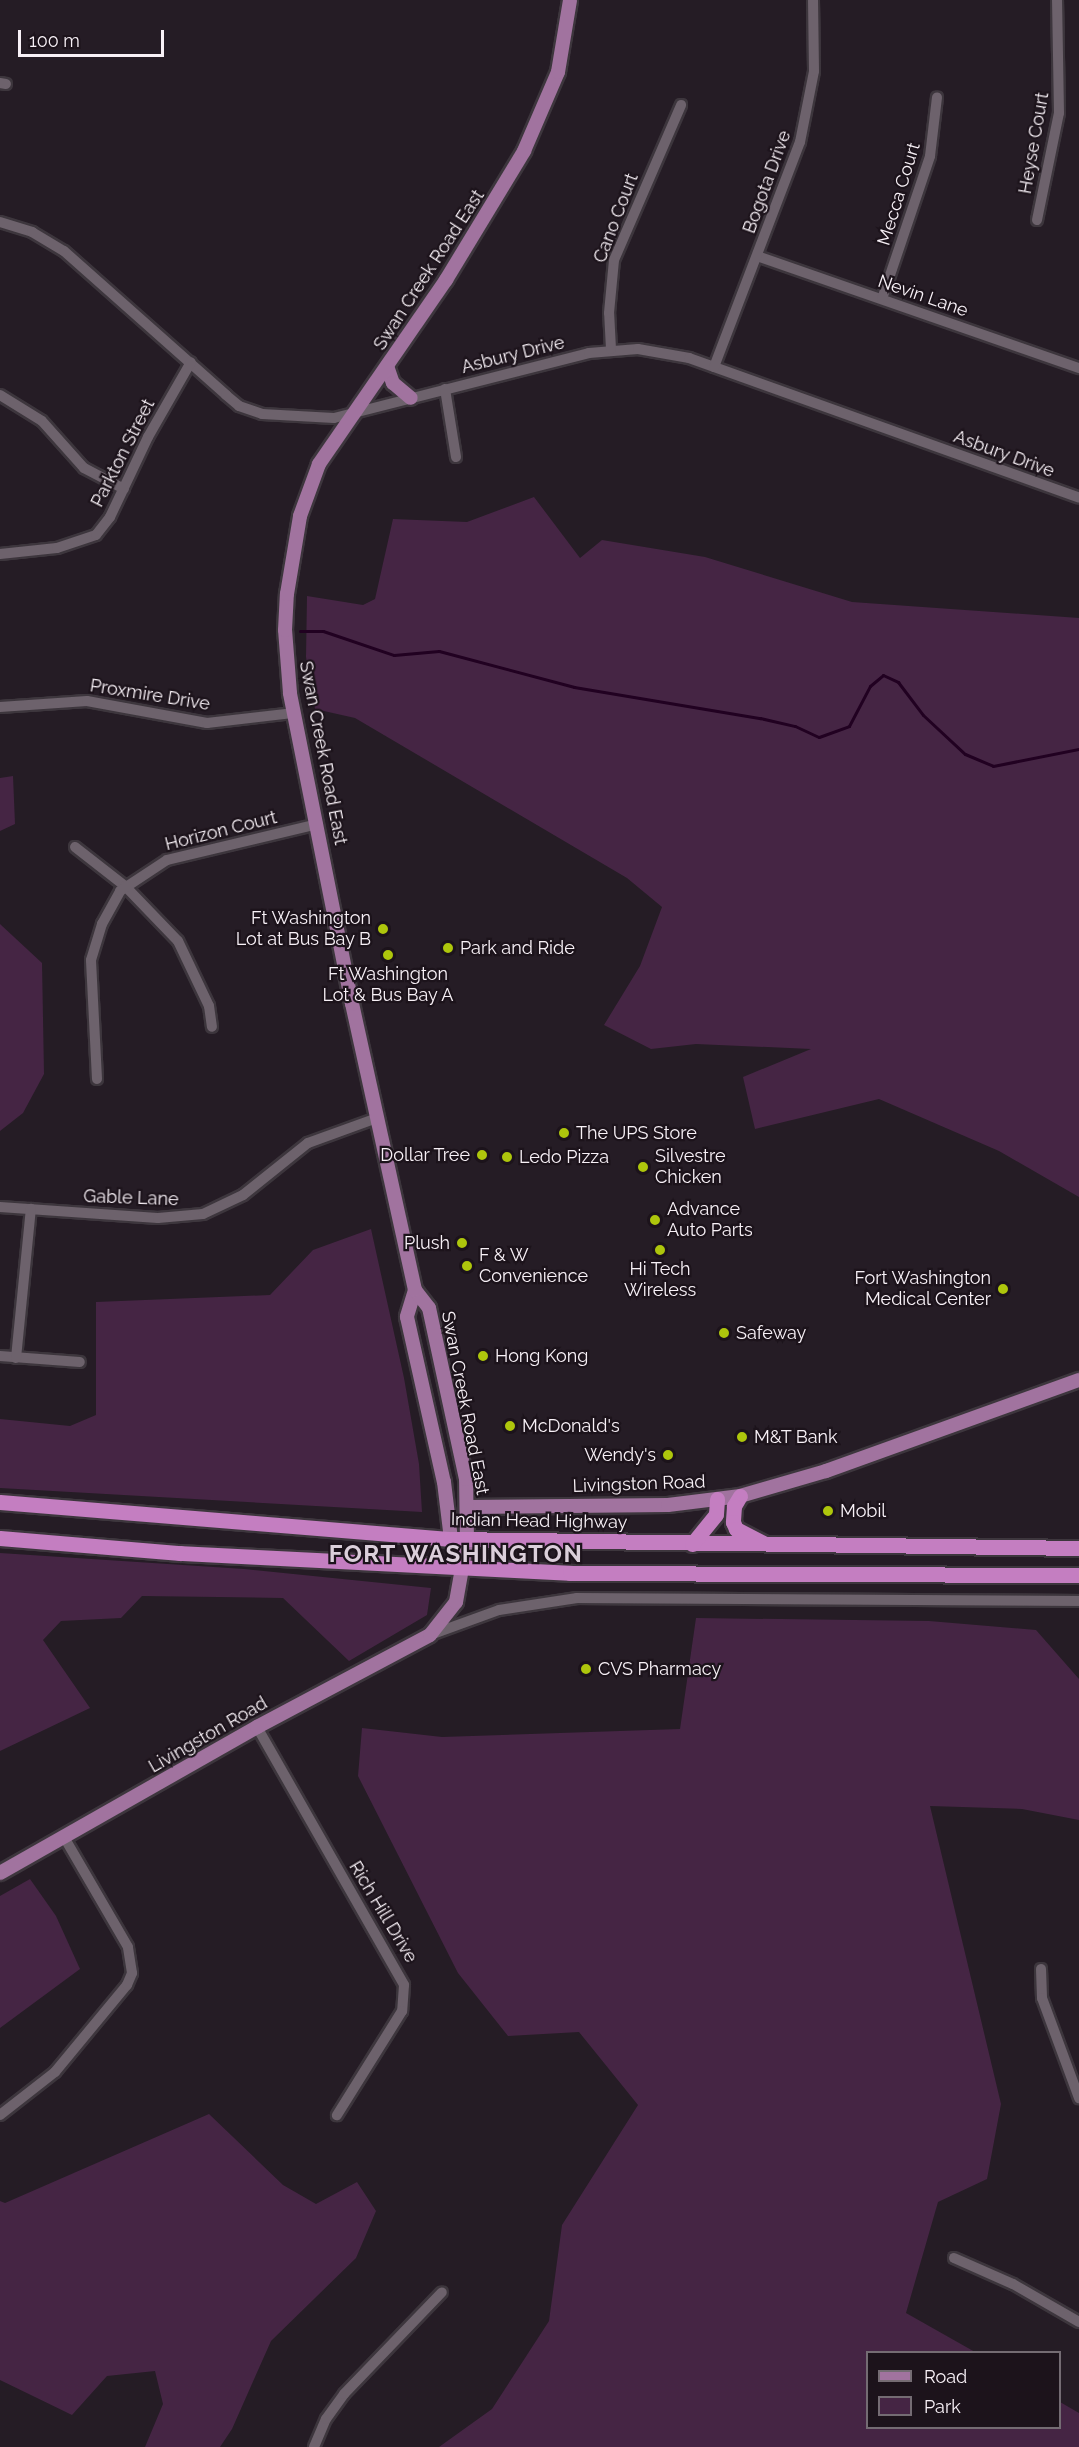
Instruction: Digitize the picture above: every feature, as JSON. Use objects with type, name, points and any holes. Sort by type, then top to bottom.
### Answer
[{"type":"highway","points":[[740,1496],[734,1506],[733,1522],[736,1529],[767,1544]]},
{"type":"highway","points":[[692,1544],[716,1514],[717,1499]]},
{"type":"highway","name":"Indian Head Highway","points":[[0,1502],[467,1540],[1079,1548]]},
{"type":"highway","points":[[0,1538],[180,1553],[570,1573],[1079,1575]]},
{"type":"main road","name":"Swan Creek Road East","points":[[461,1567],[467,1540],[466,1479],[429,1308],[415,1290],[377,1118],[294,714],[285,630],[293,549],[316,471],[477,233],[536,128],[558,72],[570,0]]},
{"type":"main road","points":[[387,366],[393,383],[411,398]]},
{"type":"main road","name":"Swan Creek Road East","points":[[415,1290],[407,1317],[444,1482],[451,1539],[461,1567]]},
{"type":"main road","name":"Livingston Road","points":[[468,1507],[668,1505],[740,1496],[865,1458],[1079,1380]]},
{"type":"main road","name":"Livingston Road","points":[[0,1873],[257,1726],[430,1635],[456,1602],[461,1567]]},
{"type":"street","name":"Bogota Drive","points":[[714,367],[788,180],[810,105],[815,54],[813,0]]},
{"type":"street","name":"Heyse Court","points":[[1037,220],[1059,113],[1058,0]]},
{"type":"street","name":"Mecca Court","points":[[882,299],[930,156],[937,97]]},
{"type":"street","name":"Cano Court","points":[[611,349],[609,302],[614,260],[681,105]]},
{"type":"street","name":"Asbury Drive","points":[[0,222],[32,232],[64,251],[239,406],[262,414],[334,417],[611,349],[671,353],[1079,498]]},
{"type":"street","name":"Nevin Lane","points":[[757,256],[1079,368]]},
{"type":"street","name":"Parkton Street","points":[[0,554],[57,548],[96,535],[110,517],[148,437],[191,362]]},
{"type":"street","points":[[445,389],[456,457]]},
{"type":"street","points":[[0,395],[42,421],[84,468],[124,489]]},
{"type":"street","name":"Proxmire Drive","points":[[0,707],[95,702],[207,723],[294,714]]},
{"type":"street","name":"Horizon Court","points":[[97,1079],[91,960],[102,924],[125,886],[167,860],[318,824]]},
{"type":"street","points":[[75,848],[125,886],[170,933],[187,956],[209,1006],[212,1027]]},
{"type":"street","name":"Gable Lane","points":[[0,1207],[158,1218],[203,1214],[243,1195],[308,1143],[377,1118]]},
{"type":"street","points":[[16,1358],[31,1209]]},
{"type":"street","points":[[0,1356],[80,1362]]},
{"type":"street","points":[[430,1635],[499,1610],[577,1598],[1079,1601]]},
{"type":"street","name":"Rich Hill Drive","points":[[257,1726],[398,1968],[404,1985],[402,2011],[337,2115]]},
{"type":"street","points":[[0,2115],[55,2072],[127,1985],[132,1973],[128,1947],[64,1838]]},
{"type":"street","points":[[1041,1969],[1042,1998],[1079,2098]]},
{"type":"street","points":[[954,2258],[1013,2284],[1079,2322]]},
{"type":"street","points":[[314,2447],[326,2419],[344,2394],[442,2292]]},
{"type":"green space","points":[[534,497],[580,558],[602,540],[705,557],[852,602],[1079,618],[1079,1197],[999,1151],[879,1099],[755,1129],[743,1077],[811,1049],[696,1044],[651,1049],[604,1025],[640,966],[662,907],[627,878],[355,718],[315,709],[306,657],[307,596],[363,605],[375,599],[393,519],[467,522]]},
{"type":"green space","points":[[13,776],[15,824],[0,831],[0,778]]},
{"type":"green space","points":[[0,924],[42,963],[44,1074],[23,1113],[0,1131]]},
{"type":"green space","points":[[371,1229],[404,1378],[419,1464],[422,1512],[0,1488],[0,1419],[70,1426],[96,1415],[96,1302],[270,1295],[313,1250]]},
{"type":"green space","points":[[0,1553],[244,1569],[431,1588],[427,1615],[349,1661],[283,1598],[142,1596],[121,1618],[61,1621],[43,1640],[90,1708],[0,1751]]},
{"type":"green space","points":[[696,1618],[929,1621],[1036,1630],[1079,1679],[1079,1820],[1022,1809],[930,1806],[1001,2104],[987,2179],[938,2202],[906,2313],[973,2351],[866,2351],[866,2429],[1061,2429],[1061,2403],[1079,2413],[1079,2447],[439,2447],[492,2409],[549,2321],[562,2225],[638,2105],[579,2032],[508,2036],[458,1973],[358,1776],[362,1728],[442,1737],[680,1729]]},
{"type":"green space","points":[[30,1879],[56,1916],[80,1969],[0,2028],[0,1896]]},
{"type":"green space","points":[[209,2114],[283,2185],[316,2204],[357,2182],[376,2211],[356,2258],[271,2341],[232,2429],[220,2447],[145,2447],[163,2404],[155,2371],[107,2376],[72,2415],[0,2380],[0,2201],[5,2203]]},
{"type":"waterway","points":[[300,631],[323,631],[394,655],[439,651],[574,687],[760,718],[795,726],[819,737],[849,726],[870,686],[883,675],[898,682],[923,715],[965,754],[993,766],[1079,749]]},
{"type":"place","name":"Ft Washington Lot at Bus Bay B","points":[[383,929]]},
{"type":"place","name":"Park and Ride","points":[[448,948]]},
{"type":"place","name":"Ft Washington Lot & Bus Bay A","points":[[388,955]]},
{"type":"place","name":"The UPS Store","points":[[564,1133]]},
{"type":"place","name":"Dollar Tree","points":[[482,1155]]},
{"type":"place","name":"Ledo Pizza","points":[[507,1157]]},
{"type":"place","name":"Silvestre Chicken","points":[[643,1167]]},
{"type":"place","name":"Advance Auto Parts","points":[[655,1220]]},
{"type":"place","name":"Plush","points":[[462,1243]]},
{"type":"place","name":"Hi Tech Wireless","points":[[660,1250]]},
{"type":"place","name":"F & W Convenience","points":[[467,1266]]},
{"type":"place","name":"Fort Washington Medical Center","points":[[1003,1289]]},
{"type":"place","name":"Safeway","points":[[724,1333]]},
{"type":"place","name":"Hong Kong","points":[[483,1356]]},
{"type":"place","name":"McDonald's","points":[[510,1426]]},
{"type":"place","name":"M&T Bank","points":[[742,1437]]},
{"type":"place","name":"Wendy's","points":[[668,1455]]},
{"type":"place","name":"Mobil","points":[[828,1511]]},
{"type":"place","name":"CVS Pharmacy","points":[[586,1669]]},
{"type":"district","name":"FORT WASHINGTON","points":[[456,1554]]}]
